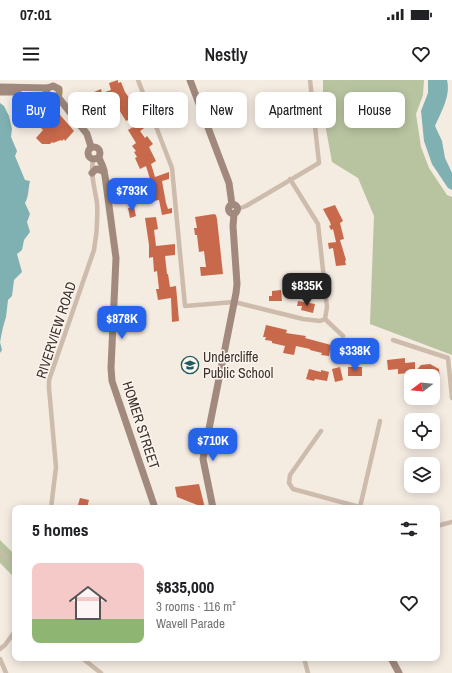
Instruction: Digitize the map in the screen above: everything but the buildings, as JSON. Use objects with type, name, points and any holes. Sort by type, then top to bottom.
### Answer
[{"type":"main road","points":[[190,80],[229,183],[235,209],[233,226],[236,284],[234,302],[203,459],[212,505]]},
{"type":"main road","points":[[0,89],[50,86],[57,88],[59,92]]},
{"type":"main road","name":"HOMER STREET","points":[[60,100],[87,134],[91,148],[88,154],[89,158],[96,159],[104,171],[116,258],[111,368],[112,381],[154,505]]},
{"type":"main road","points":[[92,172],[99,169],[104,171]]},
{"type":"main road","points":[[393,661],[399,673]]},
{"type":"street","points":[[138,80],[172,168],[184,306],[234,302],[302,319],[320,321],[325,319]]},
{"type":"street","points":[[235,209],[246,206],[319,163],[310,80]]},
{"type":"street","name":"RIVERVIEW ROAD","points":[[51,505],[56,466],[49,380],[94,250],[98,231],[97,205],[92,167],[96,159]]},
{"type":"street","points":[[290,179],[318,224],[327,307],[325,319]]},
{"type":"street","points":[[325,319],[343,336]]},
{"type":"street","points":[[393,340],[448,358],[452,398]]},
{"type":"street","points":[[363,505],[380,420]]},
{"type":"street","points":[[321,431],[290,475],[289,483],[293,489],[351,505]]},
{"type":"street","points":[[440,525],[452,522]]},
{"type":"street","points":[[0,649],[12,635]]},
{"type":"street","points":[[0,659],[6,673]]},
{"type":"street","points":[[86,661],[101,673]]},
{"type":"street","points":[[305,661],[308,673]]},
{"type":"lane","points":[[0,552],[1,551],[12,564]]},
{"type":"green space","points":[[323,80],[424,80],[423,95],[416,114],[421,147],[429,168],[447,195],[452,197],[452,355],[370,324],[374,216],[358,178],[332,162],[326,128],[336,128],[336,92],[323,92]]},
{"type":"green space","points":[[0,540],[12,552],[12,575],[0,563]]},
{"type":"water","points":[[428,80],[447,80],[447,98],[435,126],[442,141],[445,158],[452,173],[452,190],[448,188],[432,164],[424,141],[421,111],[428,93]]},
{"type":"water","points":[[0,103],[4,106],[9,116],[12,129],[11,137],[17,151],[15,156],[25,180],[30,181],[25,203],[30,214],[27,222],[30,232],[24,240],[22,250],[17,254],[22,272],[14,280],[12,296],[8,300],[6,317],[0,342]]},
{"type":"water","points":[[0,342],[2,350],[0,353]]},
{"type":"place","name":"Undercliffe Public School","points":[[190,365]]}]
